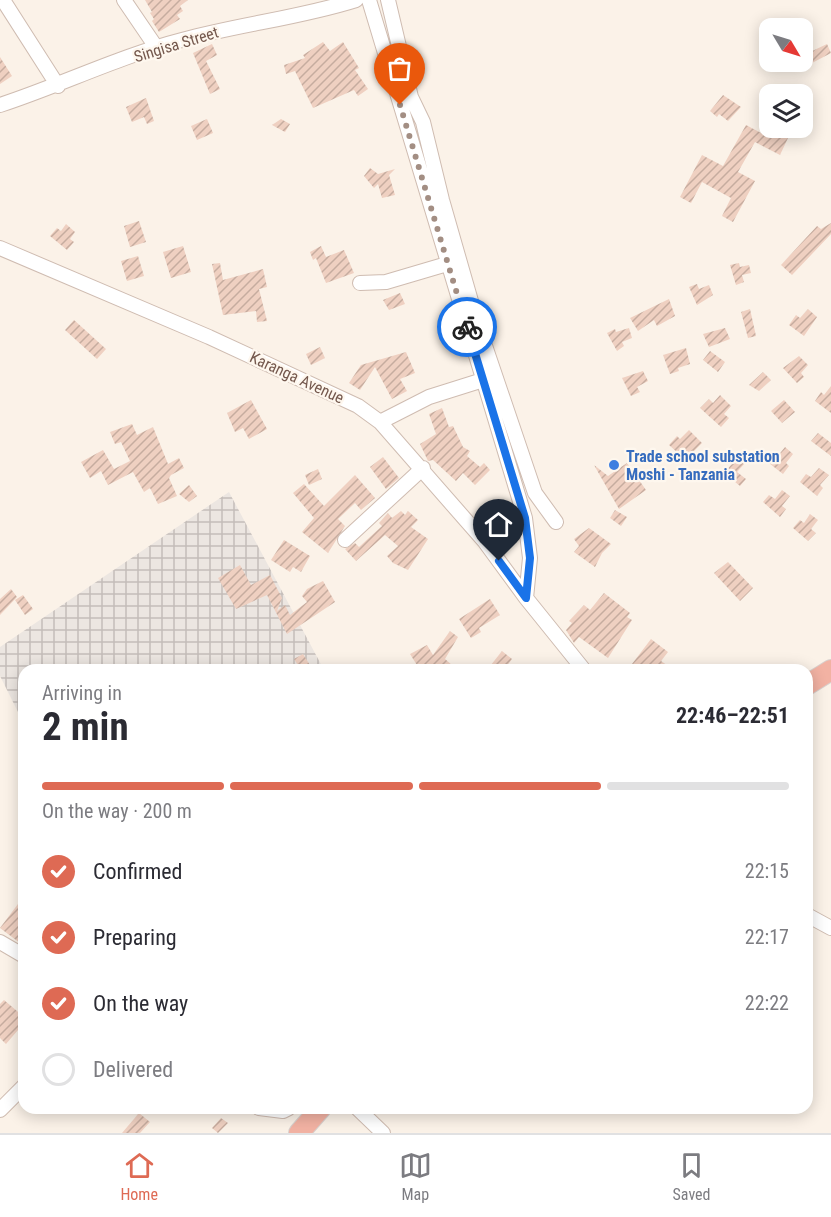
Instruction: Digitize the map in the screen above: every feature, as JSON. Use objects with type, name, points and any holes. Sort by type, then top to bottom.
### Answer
[{"type":"highway","points":[[813,681],[831,670]]},
{"type":"highway","points":[[299,1133],[316,1114]]},
{"type":"street","points":[[3,0],[58,86]]},
{"type":"street","points":[[124,0],[156,47]]},
{"type":"street","name":"Singisa Street","points":[[0,105],[58,86],[156,47],[232,27],[286,19],[357,0]]},
{"type":"street","points":[[369,0],[527,530],[530,558],[526,598]]},
{"type":"street","points":[[388,0],[409,89],[423,122],[442,200],[477,322],[535,493],[556,522]]},
{"type":"street","name":"Karanga Avenue","points":[[0,248],[249,355],[357,406],[381,422],[485,542],[579,664]]},
{"type":"street","points":[[360,283],[386,282],[447,264]]},
{"type":"street","points":[[381,422],[429,397],[483,380]]},
{"type":"street","points":[[345,540],[423,468]]},
{"type":"street","points":[[813,918],[831,928]]},
{"type":"street","points":[[0,942],[18,952]]},
{"type":"street","points":[[0,1110],[18,1092]]},
{"type":"street","points":[[363,1114],[383,1133]]},
{"type":"shaded area","points":[[229,492],[321,664],[18,664],[18,712],[0,676],[0,647]]},
{"type":"building","points":[[145,0],[188,0],[180,6],[183,11],[177,15],[180,19],[159,32],[152,21],[154,19],[150,13],[152,12]]},
{"type":"building","points":[[323,42],[330,51],[343,42],[359,68],[355,70],[368,89],[358,96],[354,90],[313,108],[295,71],[286,74],[284,65],[305,58],[303,55]]},
{"type":"building","points":[[212,44],[217,55],[206,61],[220,89],[210,94],[193,53]]},
{"type":"building","points":[[827,44],[831,53],[813,62],[813,51]]},
{"type":"building","points":[[0,57],[12,76],[0,84]]},
{"type":"building","points":[[723,95],[741,107],[728,121],[719,114],[717,117],[710,111]]},
{"type":"building","points":[[146,98],[154,121],[147,124],[144,117],[132,122],[126,107]]},
{"type":"building","points":[[207,119],[213,133],[197,140],[191,126]]},
{"type":"building","points":[[281,119],[290,124],[285,132],[272,125]]},
{"type":"building","points":[[746,125],[759,132],[759,138],[788,138],[780,155],[755,142],[738,172],[755,181],[733,222],[722,216],[731,198],[702,182],[691,203],[680,197],[702,155],[723,166]]},
{"type":"building","points":[[370,168],[378,174],[395,169],[389,175],[395,195],[382,198],[378,184],[374,188],[364,176]]},
{"type":"building","points":[[139,221],[146,242],[130,247],[124,226]]},
{"type":"building","points":[[831,223],[831,234],[792,275],[781,265],[817,226],[821,229]]},
{"type":"building","points":[[66,224],[75,232],[70,239],[74,242],[67,250],[50,236],[57,228],[61,231]]},
{"type":"building","points":[[183,246],[191,272],[171,278],[163,252]]},
{"type":"building","points":[[321,246],[326,257],[344,250],[354,273],[326,283],[316,258],[313,260],[310,252]]},
{"type":"building","points":[[138,256],[144,276],[127,281],[121,261]]},
{"type":"building","points":[[220,263],[223,280],[263,269],[267,287],[259,289],[267,321],[257,322],[256,311],[223,315],[212,264]]},
{"type":"building","points":[[739,263],[740,267],[749,265],[751,273],[742,275],[744,282],[736,285],[730,265]]},
{"type":"building","points":[[697,284],[699,289],[709,285],[713,295],[697,305],[689,287]]},
{"type":"building","points":[[400,293],[405,304],[389,310],[383,300]]},
{"type":"building","points":[[669,299],[675,316],[657,326],[654,320],[638,331],[630,318]]},
{"type":"building","points":[[750,309],[756,336],[748,338],[741,312]]},
{"type":"building","points":[[808,309],[817,317],[804,336],[789,325],[796,315],[800,318]]},
{"type":"building","points":[[74,320],[106,349],[97,359],[65,330]]},
{"type":"building","points":[[629,328],[632,338],[622,342],[624,346],[617,351],[607,333],[615,329],[616,332]]},
{"type":"building","points":[[725,328],[730,339],[709,347],[703,334]]},
{"type":"building","points":[[320,347],[325,358],[311,365],[306,354]]},
{"type":"building","points":[[686,348],[690,364],[670,374],[663,355]]},
{"type":"building","points":[[710,351],[725,362],[718,372],[703,360]]},
{"type":"building","points":[[406,352],[415,373],[400,379],[407,391],[392,399],[375,367],[360,390],[349,383],[361,365]]},
{"type":"building","points":[[799,356],[808,365],[801,373],[804,377],[797,383],[783,368]]},
{"type":"building","points":[[643,371],[648,381],[637,387],[640,392],[631,396],[622,378]]},
{"type":"building","points":[[763,372],[771,380],[759,391],[749,385]]},
{"type":"building","points":[[831,386],[831,413],[815,401],[821,392],[824,395]]},
{"type":"building","points":[[720,395],[731,406],[724,414],[729,418],[721,427],[700,408],[709,399],[713,403]]},
{"type":"building","points":[[251,400],[267,429],[249,439],[243,428],[235,432],[227,413]]},
{"type":"building","points":[[784,400],[795,412],[782,423],[771,411]]},
{"type":"building","points":[[442,408],[449,427],[453,426],[463,447],[470,451],[467,456],[480,467],[484,463],[490,470],[475,485],[463,473],[456,481],[433,460],[428,461],[420,444],[436,434],[429,414]]},
{"type":"building","points":[[132,424],[137,435],[153,427],[168,464],[179,458],[184,468],[169,478],[177,496],[158,504],[150,488],[144,492],[133,472],[108,485],[101,471],[90,478],[81,462],[103,450],[114,469],[130,461],[121,442],[115,444],[110,432]]},
{"type":"building","points":[[689,430],[702,443],[694,451],[697,455],[689,463],[669,445],[677,436],[680,439]]},
{"type":"building","points":[[818,433],[831,443],[831,456],[811,441]]},
{"type":"building","points":[[785,447],[793,454],[786,463],[789,466],[783,474],[765,460],[771,452],[777,457]]},
{"type":"building","points":[[383,457],[399,478],[386,489],[370,467]]},
{"type":"building","points":[[738,457],[745,463],[737,472],[746,479],[740,486],[724,473]]},
{"type":"building","points":[[627,463],[646,490],[619,509],[594,465],[608,476]]},
{"type":"building","points":[[819,468],[829,475],[820,485],[823,488],[817,496],[800,482],[806,474],[811,477]]},
{"type":"building","points":[[318,469],[322,479],[309,485],[305,475]]},
{"type":"building","points":[[355,475],[375,498],[361,510],[355,503],[338,519],[345,526],[328,553],[302,532],[314,518],[293,493],[304,484],[324,506]]},
{"type":"building","points":[[189,485],[197,496],[189,502],[179,494]]},
{"type":"building","points":[[782,490],[790,496],[782,506],[786,509],[780,517],[763,502],[769,495],[775,499]]},
{"type":"building","points":[[615,510],[627,517],[621,526],[610,518]]},
{"type":"building","points":[[401,511],[405,515],[408,511],[418,520],[411,527],[428,539],[408,570],[393,563],[387,556],[398,546],[385,535],[356,561],[345,549],[355,543],[359,547],[382,526],[379,523],[388,513],[392,518]]},
{"type":"building","points":[[810,514],[818,520],[811,529],[816,533],[808,541],[793,528],[800,520],[804,523]]},
{"type":"building","points":[[589,528],[611,544],[602,553],[595,567],[574,552],[579,546],[574,539]]},
{"type":"building","points":[[284,540],[310,556],[301,572],[293,567],[290,572],[271,560]]},
{"type":"building","points":[[728,562],[753,588],[740,601],[714,573]]},
{"type":"building","points":[[240,565],[251,585],[270,575],[282,598],[277,611],[285,605],[290,615],[307,602],[302,596],[307,589],[323,581],[335,602],[287,634],[267,595],[236,609],[218,578]]},
{"type":"building","points":[[11,589],[17,597],[0,615],[0,599]]},
{"type":"building","points":[[604,593],[630,613],[627,617],[632,620],[608,658],[579,637],[574,643],[566,630],[572,623],[569,621],[584,605],[590,610]]},
{"type":"building","points":[[23,595],[33,609],[25,615],[15,600]]},
{"type":"building","points":[[490,599],[500,615],[479,628],[481,632],[471,638],[459,619]]},
{"type":"building","points":[[450,631],[458,637],[445,659],[451,664],[416,664],[410,654],[427,645],[433,655]]},
{"type":"building","points":[[651,639],[668,652],[661,661],[665,664],[632,664]]},
{"type":"building","points":[[502,651],[512,659],[508,664],[492,664]]},
{"type":"building","points":[[303,654],[309,664],[297,664],[294,659]]},
{"type":"building","points":[[18,904],[18,942],[0,928]]},
{"type":"building","points":[[4,1000],[18,1012],[18,1030],[6,1044],[0,1038],[0,1004]]},
{"type":"building","points":[[138,1114],[150,1122],[140,1133],[122,1133]]},
{"type":"building","points":[[221,1118],[228,1123],[218,1133],[212,1128]]},
{"type":"way so far","points":[[400,105],[467,327]]},
{"type":"place","name":"Trade school substation Moshi - Tanzania","points":[[614,465]]},
{"type":"route","points":[[467,327],[525,518],[530,558],[526,598],[499,561]]}]
